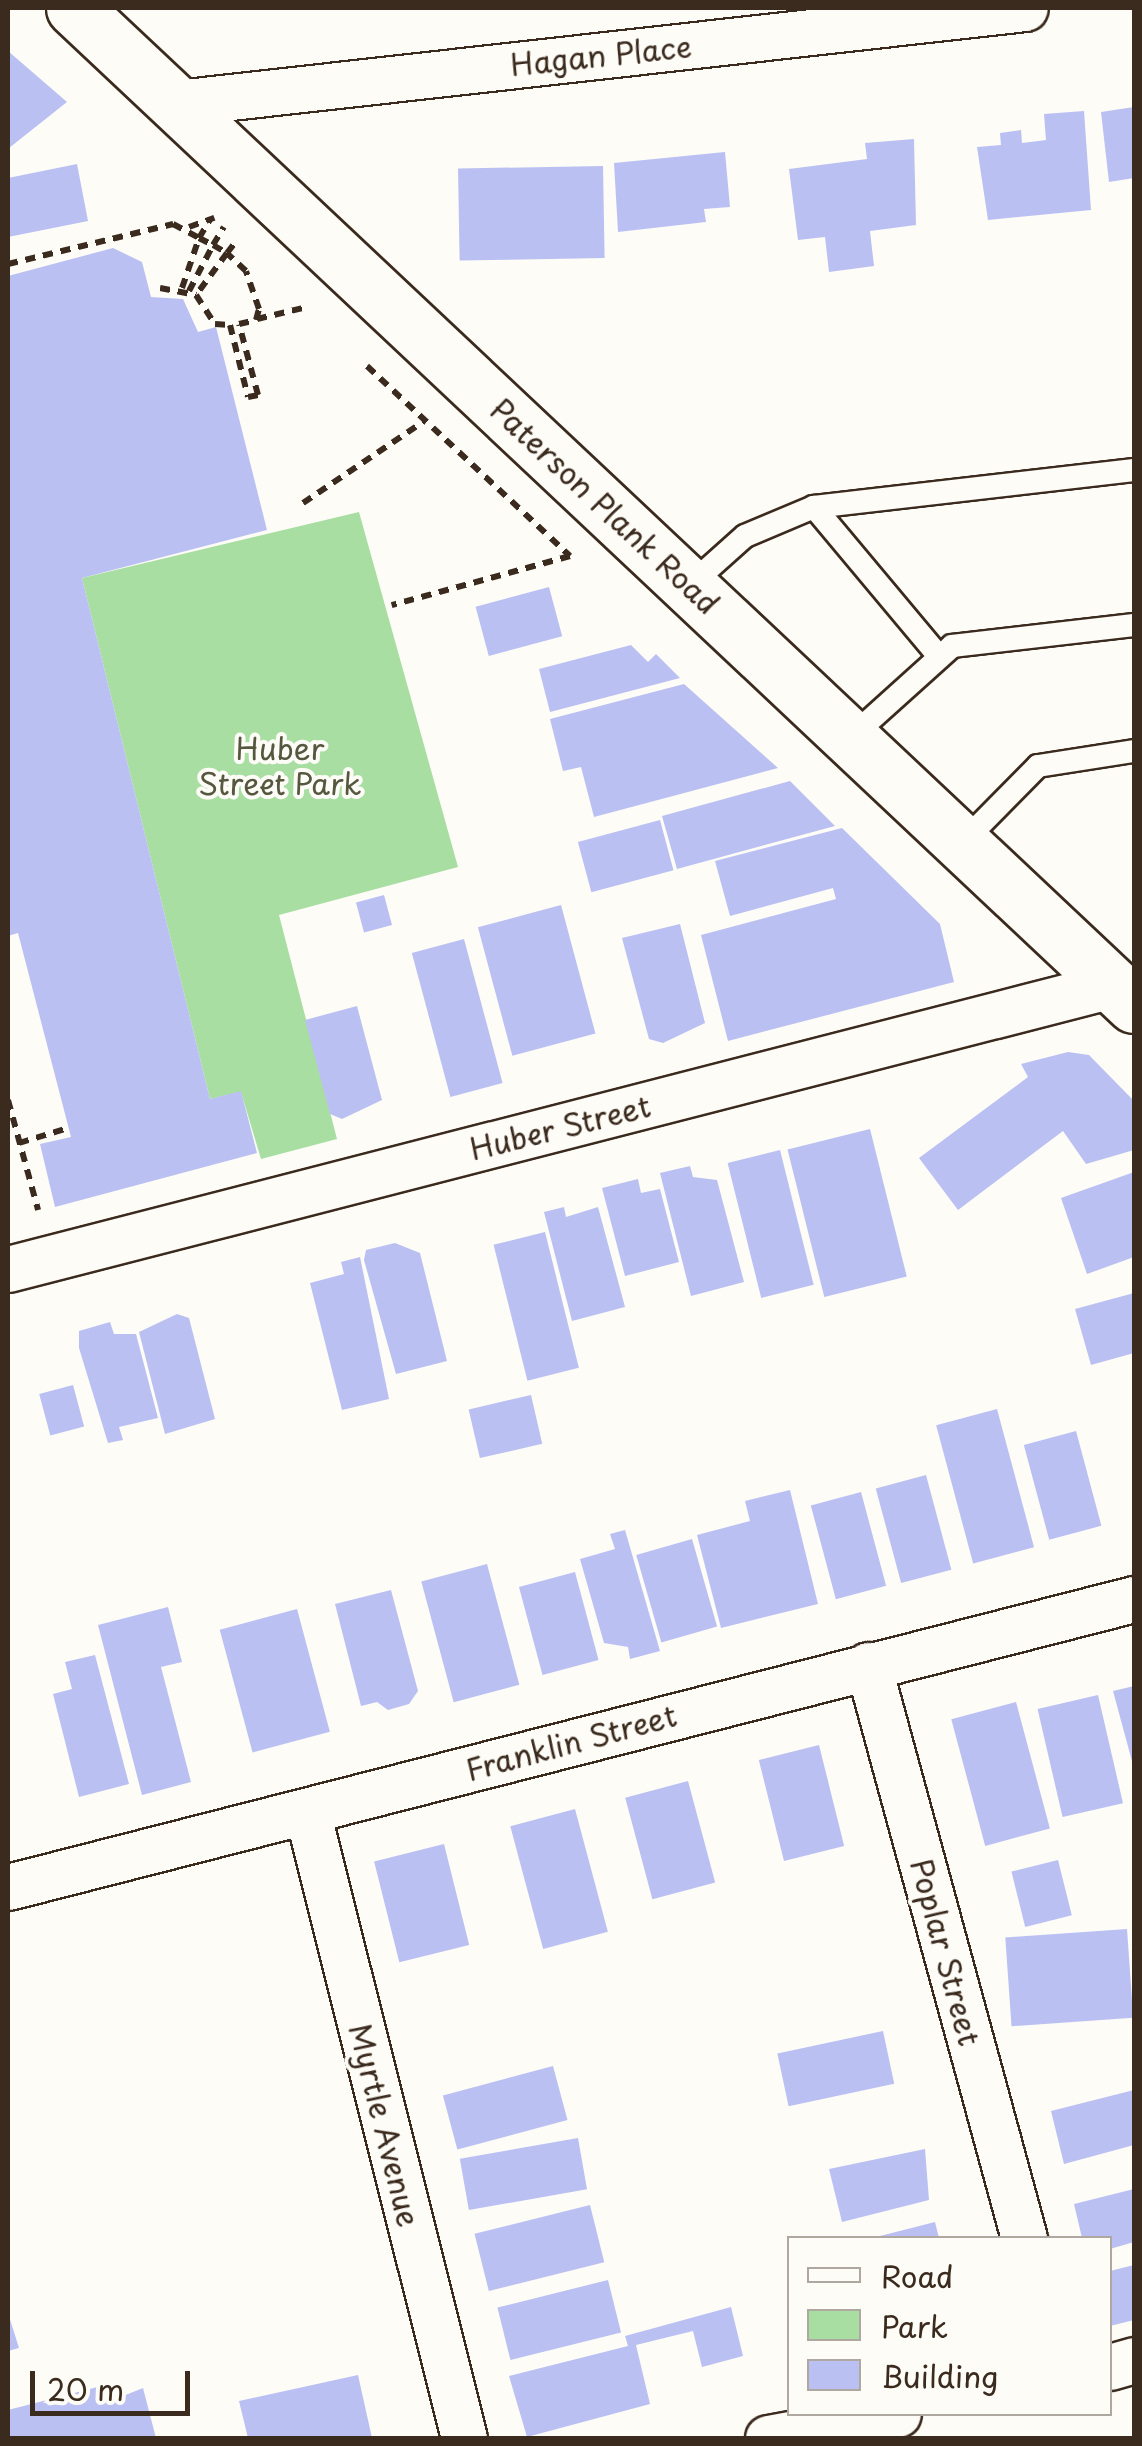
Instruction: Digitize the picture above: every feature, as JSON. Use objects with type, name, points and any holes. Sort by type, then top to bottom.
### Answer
[{"type":"street","name":"Paterson Plank Road","points":[[74,8],[1123,995]]},
{"type":"street","name":"Hagan Place","points":[[177,103],[1025,8]]},
{"type":"street","name":"Huber Street","points":[[8,1269],[1123,995]]},
{"type":"street","name":"Franklin Street","points":[[8,1887],[1134,1599]]},
{"type":"street","name":"Poplar Street","points":[[868,1665],[1023,2236]]},
{"type":"street","name":"Myrtle Avenue","points":[[307,1811],[464,2438]]},
{"type":"street","points":[[768,2438],[823,2434],[890,2416]]},
{"type":"lane","points":[[689,586],[745,536],[814,507],[1134,470]]},
{"type":"lane","points":[[814,507],[936,654]]},
{"type":"lane","points":[[850,738],[936,654],[1134,625]]},
{"type":"lane","points":[[961,843],[1038,766],[1134,750]]},
{"type":"path","points":[[189,292],[200,238],[212,216]]},
{"type":"path","points":[[8,264],[172,224],[227,253],[253,285],[256,320]]},
{"type":"path","points":[[189,292],[224,227]]},
{"type":"path","points":[[189,292],[237,240]]},
{"type":"path","points":[[160,288],[189,292],[215,324],[230,324],[248,397],[258,395],[239,324],[307,307]]},
{"type":"path","points":[[303,503],[424,421],[570,556],[392,606]]},
{"type":"path","points":[[8,1100],[40,1217]]},
{"type":"path","points":[[19,1143],[68,1128]]},
{"type":"green space","name":"Huber Street Park","points":[[359,512],[458,867],[279,915],[337,1139],[261,1159],[241,1092],[210,1099],[82,578]]},
{"type":"building","points":[[8,51],[67,102],[9,148],[8,146]]},
{"type":"building","points":[[1134,107],[1134,178],[1109,182],[1101,112]]},
{"type":"building","points":[[1084,111],[1091,210],[988,220],[977,147],[1001,145],[1000,133],[1021,130],[1022,143],[1046,140],[1044,114]]},
{"type":"building","points":[[914,139],[916,225],[870,231],[874,266],[829,272],[825,237],[798,240],[789,169],[867,159],[865,143]]},
{"type":"building","points":[[725,152],[730,207],[704,209],[706,222],[618,232],[614,163]]},
{"type":"building","points":[[77,164],[88,221],[8,237],[8,178]]},
{"type":"building","points":[[603,166],[605,258],[460,261],[458,169]]},
{"type":"building","points":[[113,248],[142,262],[151,297],[183,299],[198,332],[216,327],[267,530],[82,578],[210,1099],[241,1091],[257,1153],[55,1207],[40,1144],[71,1137],[18,933],[8,936],[8,276]]},
{"type":"building","points":[[549,587],[562,636],[489,656],[476,607]]},
{"type":"building","points":[[631,645],[648,662],[656,654],[680,678],[550,712],[539,669]]},
{"type":"building","points":[[684,684],[778,768],[594,817],[581,767],[563,771],[550,719]]},
{"type":"building","points":[[790,781],[835,826],[677,869],[662,816]]},
{"type":"building","points":[[660,820],[673,870],[591,892],[578,842]]},
{"type":"building","points":[[842,828],[940,924],[954,982],[728,1041],[701,935],[836,899],[833,888],[730,916],[715,861]]},
{"type":"building","points":[[384,895],[392,925],[364,932],[356,903]]},
{"type":"building","points":[[561,905],[595,1033],[512,1056],[478,927]]},
{"type":"building","points":[[680,924],[705,1023],[663,1043],[649,1039],[622,938]]},
{"type":"building","points":[[464,939],[503,1083],[450,1097],[412,953]]},
{"type":"building","points":[[357,1006],[382,1100],[342,1119],[330,1114],[305,1020]]},
{"type":"building","points":[[1068,1052],[1089,1055],[1134,1101],[1134,1150],[1086,1164],[1063,1131],[958,1210],[919,1158],[1028,1077],[1021,1064]]},
{"type":"building","points":[[870,1129],[907,1276],[824,1297],[788,1150]]},
{"type":"building","points":[[780,1150],[814,1285],[761,1298],[728,1163]]},
{"type":"building","points":[[690,1166],[693,1177],[717,1180],[744,1282],[691,1296],[660,1173]]},
{"type":"building","points":[[1134,1172],[1134,1257],[1087,1274],[1061,1198]]},
{"type":"building","points":[[638,1179],[641,1193],[660,1189],[679,1262],[625,1276],[602,1188]]},
{"type":"building","points":[[564,1207],[566,1217],[598,1207],[625,1307],[572,1321],[544,1212]]},
{"type":"building","points":[[545,1232],[579,1368],[527,1381],[494,1245]]},
{"type":"building","points":[[395,1243],[420,1253],[447,1361],[396,1374],[364,1260],[366,1250]]},
{"type":"building","points":[[360,1257],[389,1399],[342,1410],[310,1283],[344,1274],[341,1262]]},
{"type":"building","points":[[1134,1293],[1134,1353],[1091,1365],[1075,1309]]},
{"type":"building","points":[[177,1314],[189,1318],[215,1419],[165,1434],[139,1332]]},
{"type":"building","points":[[110,1322],[114,1334],[136,1334],[158,1418],[119,1427],[123,1440],[108,1443],[79,1348],[79,1331]]},
{"type":"building","points":[[73,1385],[84,1427],[50,1436],[39,1394]]},
{"type":"building","points":[[531,1395],[542,1444],[480,1458],[469,1409]]},
{"type":"building","points":[[997,1409],[1034,1547],[973,1563],[936,1425]]},
{"type":"building","points":[[1076,1431],[1101,1526],[1049,1540],[1024,1445]]},
{"type":"building","points":[[926,1475],[951,1570],[901,1583],[876,1488]]},
{"type":"building","points":[[790,1490],[818,1604],[721,1628],[697,1535],[750,1521],[745,1501]]},
{"type":"building","points":[[861,1492],[886,1586],[836,1599],[811,1505]]},
{"type":"building","points":[[625,1530],[660,1651],[630,1659],[628,1647],[604,1643],[580,1559],[615,1549],[610,1534]]},
{"type":"building","points":[[692,1539],[717,1626],[661,1642],[636,1555]]},
{"type":"building","points":[[487,1564],[519,1685],[454,1702],[421,1582]]},
{"type":"building","points":[[575,1572],[599,1660],[543,1675],[519,1587]]},
{"type":"building","points":[[391,1590],[418,1691],[409,1704],[388,1710],[377,1702],[361,1706],[335,1604]]},
{"type":"building","points":[[168,1607],[182,1662],[161,1667],[191,1782],[142,1795],[98,1625]]},
{"type":"building","points":[[297,1609],[330,1732],[253,1752],[220,1630]]},
{"type":"building","points":[[95,1655],[129,1784],[79,1797],[53,1694],[72,1689],[65,1662]]},
{"type":"building","points":[[1134,1686],[1134,1765],[1133,1765],[1113,1691]]},
{"type":"building","points":[[1098,1695],[1123,1803],[1063,1817],[1038,1709]]},
{"type":"building","points":[[1016,1702],[1050,1829],[985,1846],[951,1719]]},
{"type":"building","points":[[819,1745],[844,1846],[784,1861],[759,1760]]},
{"type":"building","points":[[688,1781],[715,1882],[652,1899],[625,1798]]},
{"type":"building","points":[[575,1809],[608,1932],[543,1949],[510,1826]]},
{"type":"building","points":[[444,1844],[469,1945],[399,1962],[374,1861]]},
{"type":"building","points":[[1058,1860],[1072,1915],[1025,1927],[1011,1872]]},
{"type":"building","points":[[1127,1929],[1133,2018],[1012,2026],[1005,1938]]},
{"type":"building","points":[[883,2031],[894,2084],[789,2106],[777,2053]]},
{"type":"building","points":[[553,2066],[567,2120],[457,2150],[443,2096]]},
{"type":"building","points":[[1134,2090],[1134,2145],[1064,2164],[1051,2111]]},
{"type":"building","points":[[578,2138],[587,2189],[469,2210],[460,2159]]},
{"type":"building","points":[[925,2149],[929,2200],[842,2222],[829,2169]]},
{"type":"building","points":[[1134,2189],[1134,2242],[1112,2248],[1112,2236],[1082,2236],[1074,2204]]},
{"type":"building","points":[[590,2205],[604,2262],[489,2291],[475,2234]]},
{"type":"building","points":[[935,2222],[938,2236],[880,2236]]},
{"type":"building","points":[[1134,2265],[1134,2320],[1112,2326],[1112,2270]]},
{"type":"building","points":[[608,2280],[621,2332],[510,2360],[497,2308]]},
{"type":"building","points":[[731,2307],[743,2356],[702,2367],[693,2331],[636,2345],[650,2404],[527,2437],[509,2376],[628,2346],[625,2336]]},
{"type":"building","points":[[8,2313],[19,2348],[8,2351]]},
{"type":"building","points":[[358,2375],[372,2438],[248,2438],[239,2401]]},
{"type":"building","points":[[109,2384],[113,2400],[143,2388],[156,2438],[8,2438],[8,2410]]}]
